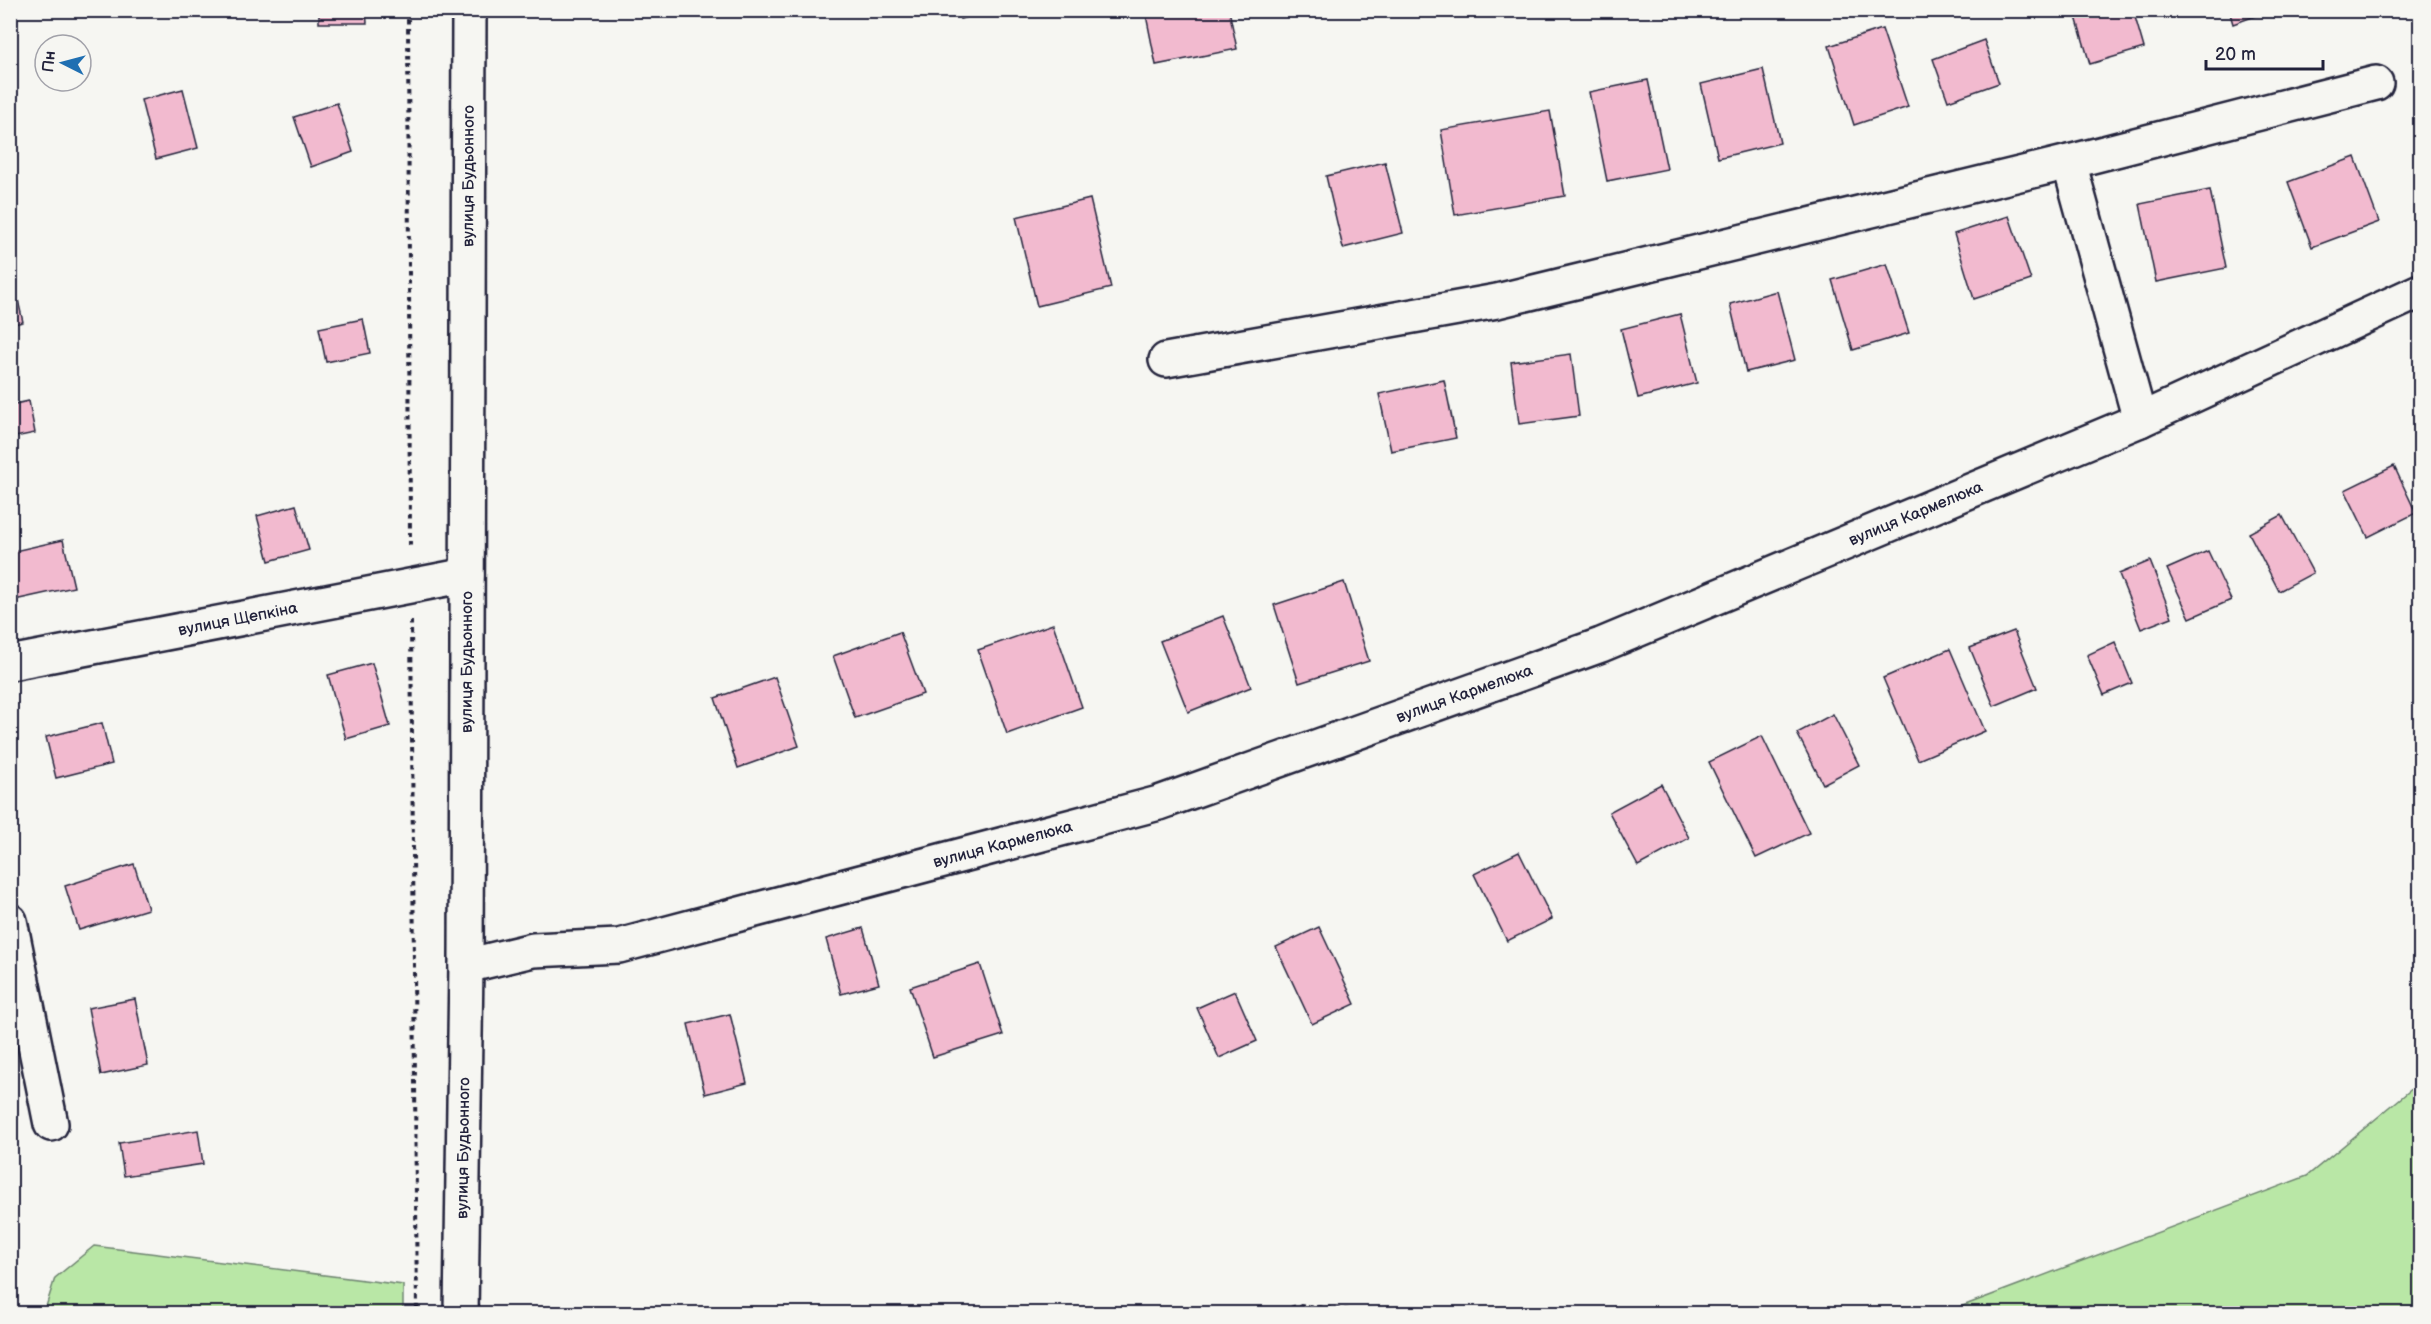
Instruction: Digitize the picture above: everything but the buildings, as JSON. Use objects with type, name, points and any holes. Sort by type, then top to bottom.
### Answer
[{"type":"street","name":"вулиця Будьонного","points":[[461,1314],[466,966],[469,10]]},
{"type":"street","points":[[1166,360],[1497,301],[2069,162],[2376,83]]},
{"type":"street","points":[[2069,162],[2140,420]]},
{"type":"street","name":"вулиця Кармелюка","points":[[466,966],[532,950],[619,946],[1159,803],[1601,645],[2140,420],[2421,291]]},
{"type":"street","name":"вулиця Щепкіна","points":[[10,663],[467,574]]},
{"type":"street","points":[[10,921],[51,1124]]},
{"type":"path","points":[[408,10],[410,585],[417,1314]]},
{"type":"path","points":[[1274,1314],[1299,1305],[1376,1314]]},
{"type":"green space","points":[[2420,1082],[2420,1313],[1944,1313],[2307,1176]]},
{"type":"green space","points":[[94,1246],[403,1285],[403,1313],[44,1313],[55,1278]]}]
